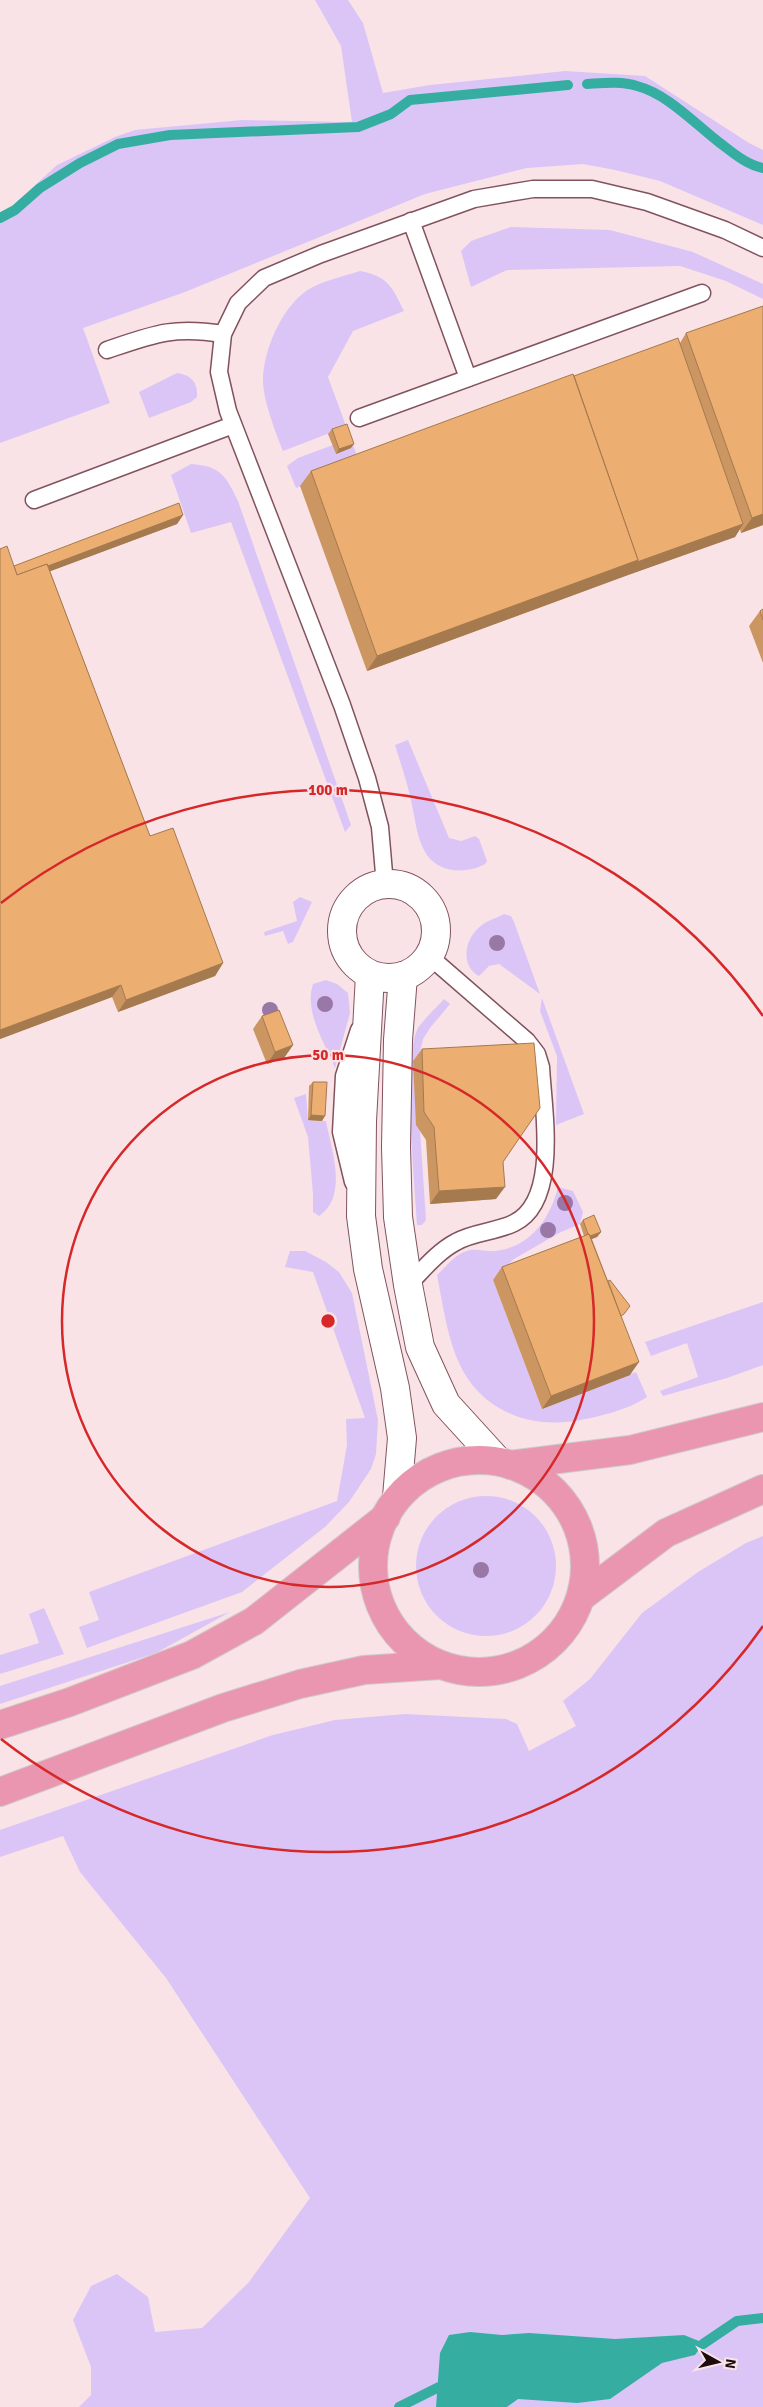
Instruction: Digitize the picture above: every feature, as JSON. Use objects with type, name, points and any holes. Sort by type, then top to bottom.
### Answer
[{"type":"main road","points":[[0,1724],[70,1702],[192,1655],[254,1621],[307,1581],[391,1507],[425,1473],[460,1460],[504,1463],[630,1450],[763,1417]]},
{"type":"main road","points":[[0,1792],[223,1708],[300,1684],[364,1670],[440,1665],[476,1672],[513,1667],[538,1655],[564,1630],[581,1596],[586,1560],[577,1523],[557,1492],[532,1473],[504,1463]]},
{"type":"main road","points":[[581,1596],[666,1533],[763,1489]]},
{"type":"main road","points":[[391,1507],[378,1530],[372,1566],[385,1617],[408,1646],[440,1665]]},
{"type":"street","points":[[370,986],[387,978],[403,976],[418,968],[429,956],[435,941],[436,924],[430,909],[420,896],[410,889],[394,884],[378,885],[363,891],[351,902],[343,917],[341,934],[347,953],[370,986],[362,1121],[361,1216],[368,1270],[395,1388],[402,1438],[391,1507]]},
{"type":"street","points":[[403,976],[398,1040],[396,1147],[398,1217],[420,1347],[446,1404],[504,1463]]},
{"type":"lane","points":[[385,885],[380,827],[367,778],[342,705],[233,425],[219,372],[223,334],[238,303],[264,278],[321,254],[474,199],[534,189],[592,189],[647,202],[725,230],[763,248]]},
{"type":"lane","points":[[411,222],[468,378]]},
{"type":"lane","points":[[359,418],[702,293]]},
{"type":"lane","points":[[107,350],[158,332],[193,329],[223,334]]},
{"type":"lane","points":[[34,500],[233,425]]},
{"type":"lane","points":[[408,1285],[437,1255],[457,1241],[515,1223],[527,1214],[536,1200],[546,1163],[541,1067],[537,1054],[527,1041],[429,956]]},
{"type":"shaded area","points":[[315,0],[348,0],[363,23],[383,93],[430,85],[565,71],[645,76],[749,143],[763,150],[763,225],[660,181],[583,164],[527,168],[425,194],[185,292],[83,328],[110,403],[0,443],[0,213],[10,208],[57,165],[115,137],[135,130],[242,120],[352,122],[341,46]]},
{"type":"shaded area","points":[[511,227],[610,230],[693,252],[763,284],[763,299],[726,281],[680,266],[507,270],[471,287],[461,251],[471,241]]},
{"type":"shaded area","points":[[360,271],[377,276],[388,284],[404,311],[353,331],[328,377],[360,464],[296,488],[287,466],[298,458],[333,445],[336,454],[351,448],[343,428],[283,451],[265,398],[263,381],[266,357],[281,319],[297,299],[306,291],[318,285]]},
{"type":"shaded area","points":[[177,373],[186,375],[193,380],[197,397],[191,402],[149,418],[139,392]]},
{"type":"shaded area","points":[[191,464],[216,470],[226,479],[238,501],[351,825],[345,832],[231,522],[191,533],[171,475]]},
{"type":"shaded area","points":[[408,740],[449,838],[461,841],[475,836],[479,839],[487,861],[485,864],[469,870],[451,870],[435,863],[424,850],[418,834],[395,745]]},
{"type":"shaded area","points":[[300,897],[312,902],[293,942],[288,944],[283,931],[265,936],[264,932],[297,921],[293,902]]},
{"type":"shaded area","points":[[504,914],[511,916],[514,922],[540,994],[499,964],[489,966],[479,976],[469,965],[467,958],[468,944],[476,930],[484,923]]},
{"type":"shaded area","points":[[326,980],[337,984],[348,993],[350,1013],[335,1068],[316,1026],[311,1005],[313,984]]},
{"type":"shaded area","points":[[542,998],[584,1114],[556,1125],[557,1056],[540,1011]]},
{"type":"shaded area","points":[[444,999],[450,1004],[423,1039],[420,1052],[419,1115],[426,1220],[422,1225],[417,1225],[410,1093],[413,1043],[418,1028]]},
{"type":"shaded area","points":[[306,1094],[308,1120],[326,1121],[336,1172],[336,1185],[333,1197],[328,1208],[319,1216],[313,1212],[308,1137],[294,1098]]},
{"type":"shaded area","points":[[558,1187],[573,1191],[583,1212],[580,1224],[559,1233],[514,1259],[493,1280],[542,1409],[636,1372],[647,1397],[622,1409],[575,1421],[533,1421],[509,1413],[490,1402],[475,1388],[464,1372],[450,1336],[437,1275],[463,1253],[471,1250],[491,1251],[507,1249],[528,1238],[544,1221]]},
{"type":"shaded area","points":[[290,1251],[305,1251],[326,1262],[339,1272],[352,1293],[378,1420],[376,1454],[371,1469],[349,1502],[325,1527],[242,1592],[87,1648],[79,1627],[99,1620],[89,1592],[337,1501],[347,1445],[346,1419],[365,1418],[313,1272],[285,1267]]},
{"type":"shaded area","points":[[763,1302],[763,1365],[727,1378],[663,1396],[660,1391],[698,1377],[687,1343],[651,1356],[645,1342]]},
{"type":"shaded area","points":[[486,1496],[500,1497],[513,1501],[536,1516],[551,1539],[555,1552],[555,1580],[551,1593],[536,1616],[513,1631],[500,1635],[486,1636],[472,1635],[459,1631],[436,1616],[421,1593],[417,1580],[416,1566],[417,1552],[421,1539],[436,1516],[459,1501],[472,1497]]},
{"type":"shaded area","points":[[763,1536],[763,2317],[733,2320],[763,2318],[763,2407],[79,2407],[91,2395],[91,2367],[73,2320],[91,2286],[117,2274],[148,2297],[155,2332],[202,2328],[249,2282],[310,2198],[166,1978],[80,1872],[63,1836],[0,1857],[0,1830],[273,1735],[335,1720],[405,1714],[506,1719],[517,1724],[529,1751],[576,1726],[563,1701],[590,1679],[642,1613],[698,1572],[746,1543]]},
{"type":"shaded area","points":[[44,1608],[64,1654],[0,1674],[0,1655],[39,1643],[29,1614]]},
{"type":"shaded area","points":[[230,1612],[156,1653],[0,1704],[0,1686]]},
{"type":"shaded area","points":[[470,2332],[502,2335],[529,2333],[615,2339],[684,2335],[703,2344],[695,2355],[662,2363],[610,2399],[577,2403],[518,2399],[507,2407],[436,2407],[440,2353],[449,2335]]},
{"type":"building","points":[[763,306],[763,514],[752,518],[686,333]]},
{"type":"building","points":[[678,338],[743,524],[637,562],[638,560],[574,376]]},
{"type":"building","points":[[573,374],[638,560],[377,656],[311,471]]},
{"type":"building","points":[[347,424],[354,444],[339,449],[332,429]]},
{"type":"building","points":[[179,503],[183,515],[48,566],[47,564],[17,575],[14,566]]},
{"type":"building","points":[[7,546],[17,575],[47,564],[150,836],[173,828],[223,963],[126,1000],[121,985],[0,1030],[0,549]]},
{"type":"building","points":[[763,609],[763,620],[760,611]]},
{"type":"building","points":[[279,1010],[293,1045],[275,1052],[262,1016]]},
{"type":"building","points":[[534,1043],[540,1108],[503,1162],[505,1187],[439,1191],[434,1127],[424,1112],[422,1049]]},
{"type":"building","points":[[313,1082],[327,1082],[325,1116],[311,1115]]},
{"type":"building","points":[[594,1215],[601,1232],[590,1236],[583,1220]]},
{"type":"building","points":[[589,1234],[639,1362],[551,1396],[502,1267]]},
{"type":"building","points":[[610,1280],[630,1306],[621,1316],[608,1281]]},
{"type":"waterway","points":[[587,84],[625,83],[648,90],[681,110],[740,158],[763,168]]},
{"type":"waterway","points":[[0,218],[15,210],[40,188],[80,163],[118,144],[170,135],[358,127],[391,114],[410,100],[568,85]]},
{"type":"waterway","points":[[703,2344],[737,2321],[763,2318]]},
{"type":"waterway","points":[[399,2407],[439,2387]]}]
